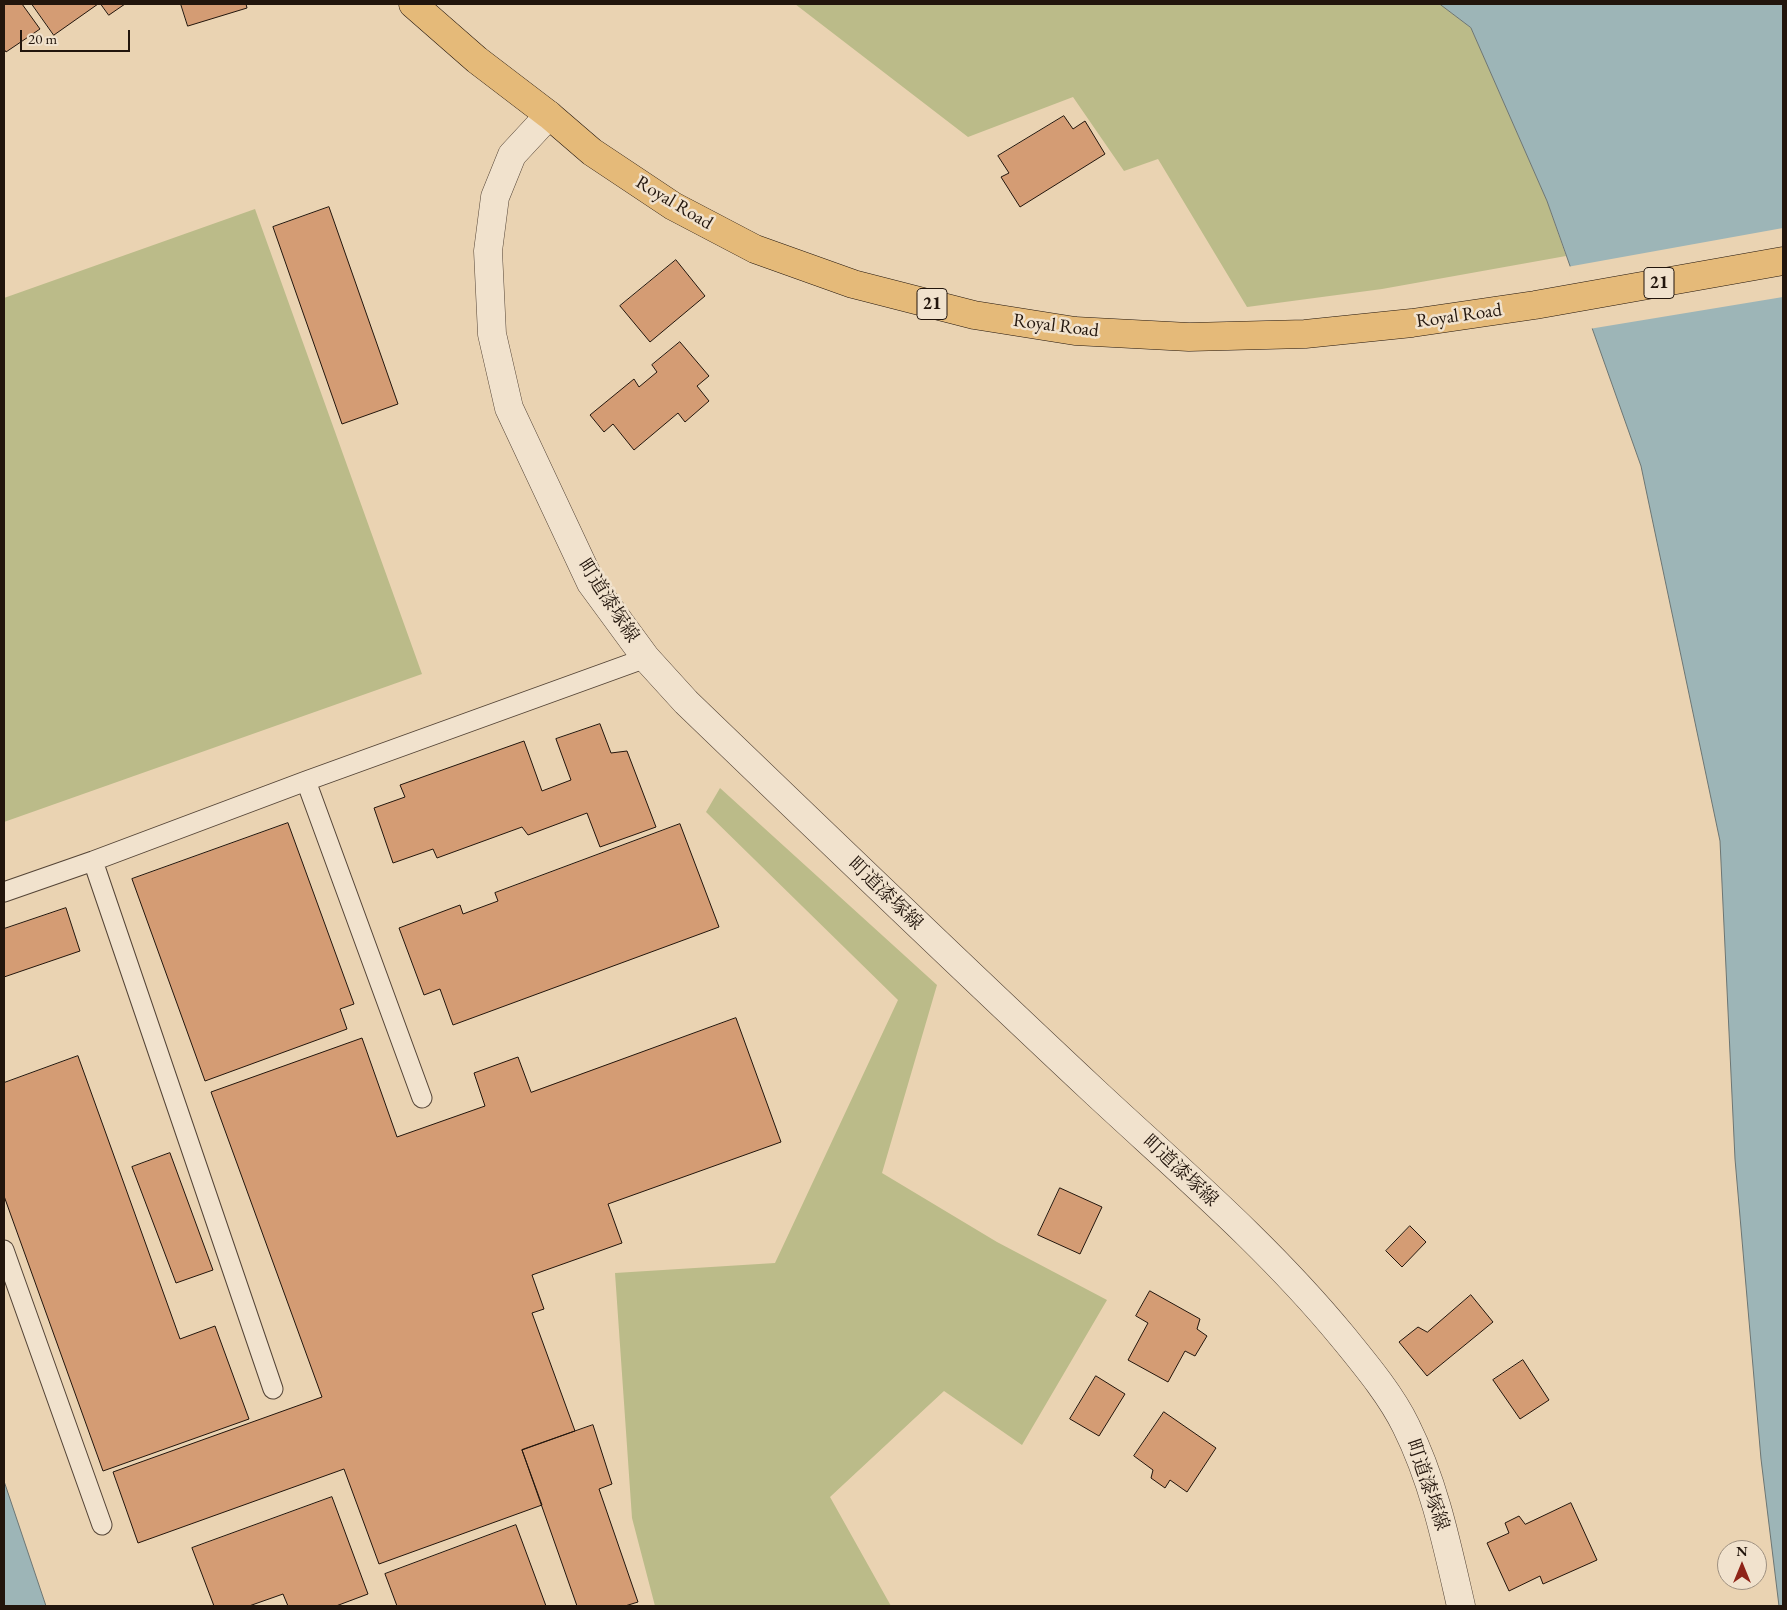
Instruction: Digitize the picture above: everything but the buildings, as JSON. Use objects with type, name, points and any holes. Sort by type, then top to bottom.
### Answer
[{"type":"main road","name":"Royal Road","points":[[413,4],[478,60],[549,115],[592,152],[673,206],[755,249],[853,284],[974,315],[1075,331],[1189,337],[1314,333],[1412,323],[1534,305],[1783,261]]},
{"type":"street","name":"町道漆塚線","points":[[549,115],[512,155],[495,197],[488,251],[492,334],[509,408],[592,583],[646,658],[686,702],[948,955],[1262,1247],[1326,1316],[1373,1373],[1406,1425],[1430,1486],[1446,1538],[1461,1606]]},
{"type":"lane","points":[[4,892],[94,861],[306,781],[646,658]]},
{"type":"lane","points":[[306,781],[422,1098]]},
{"type":"lane","points":[[94,861],[274,1389]]},
{"type":"lane","points":[[4,1250],[102,1525]]},
{"type":"green space","points":[[795,4],[1440,4],[1471,28],[1547,201],[1566,256],[1382,289],[1247,307],[1158,159],[1124,171],[1073,97],[968,137]]},
{"type":"green space","points":[[255,209],[422,674],[4,822],[4,298]]},
{"type":"green space","points":[[720,788],[937,985],[882,1173],[997,1242],[1107,1300],[1022,1445],[944,1391],[830,1497],[891,1606],[655,1606],[632,1518],[615,1273],[775,1263],[898,1000],[706,812]]},
{"type":"water","points":[[1440,4],[1783,4],[1783,1606],[1779,1606],[1761,1459],[1735,1159],[1720,841],[1641,466],[1547,201],[1471,28]]},
{"type":"water","points":[[4,1481],[46,1606],[4,1606]]},
{"type":"pier","points":[[1783,228],[1783,297],[1589,329],[1567,267]]}]
